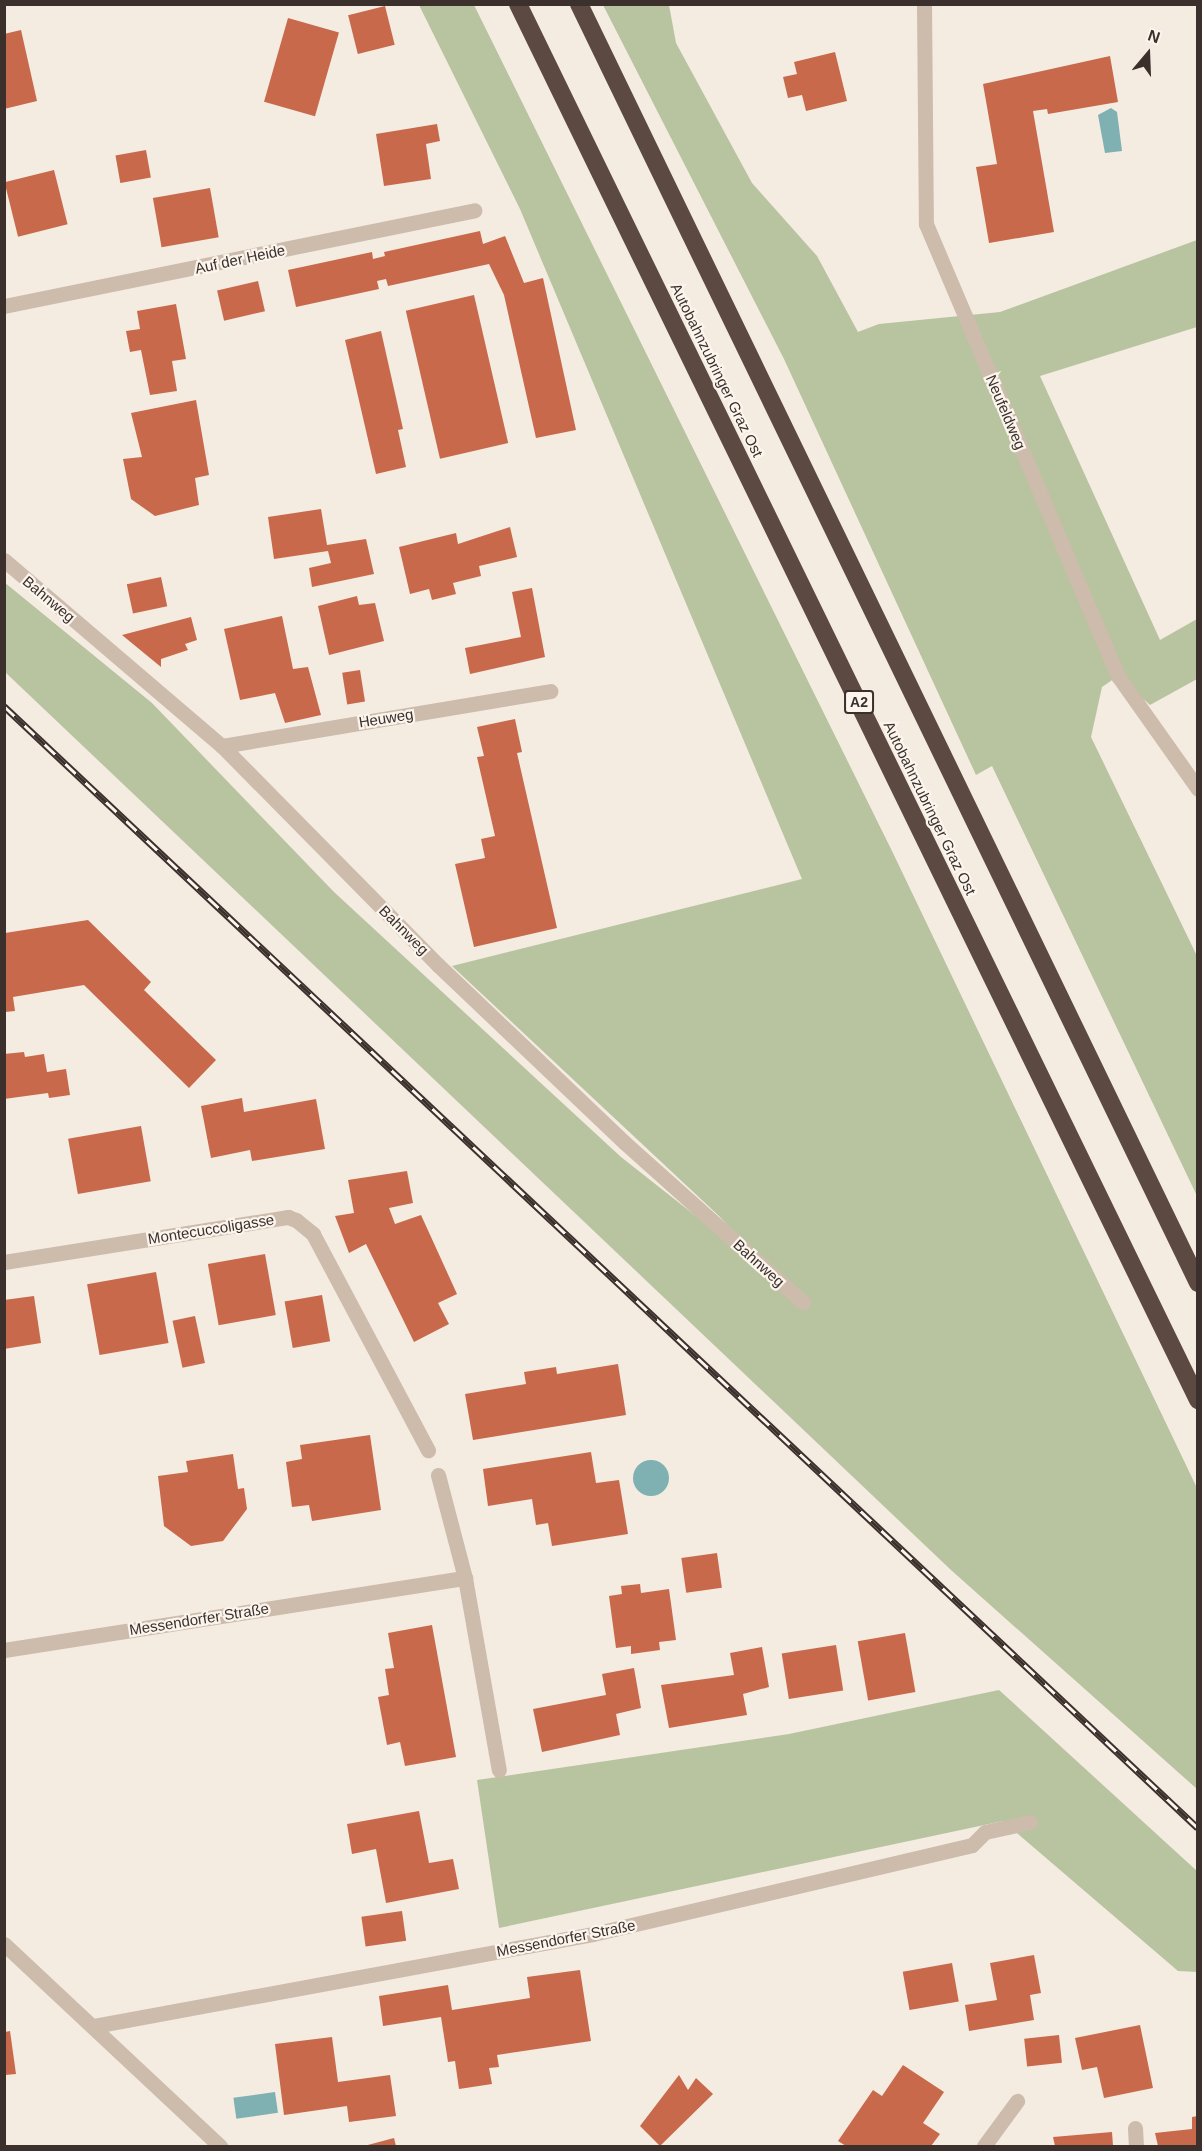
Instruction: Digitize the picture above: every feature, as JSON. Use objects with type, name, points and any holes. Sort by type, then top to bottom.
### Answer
[{"type":"highway","name":"Autobahnzubringer Graz Ost","points":[[518,4],[1197,1400]]},
{"type":"highway","points":[[579,4],[1197,1283]]},
{"type":"street","name":"Neufeldweg","points":[[924,4],[926,224],[1118,676],[1197,789]]},
{"type":"street","name":"Auf der Heide","points":[[4,306],[474,210]]},
{"type":"street","name":"Bahnweg","points":[[4,560],[222,746],[438,965],[625,1143],[803,1302]]},
{"type":"street","name":"Heuweg","points":[[222,746],[550,691]]},
{"type":"street","name":"Montecuccoligasse","points":[[4,1262],[288,1218],[296,1221],[314,1233],[428,1450]]},
{"type":"street","points":[[438,1475],[465,1578],[499,1770]]},
{"type":"street","name":"Messendorfer Straße","points":[[4,1650],[465,1578]]},
{"type":"street","name":"Messendorfer Straße","points":[[94,2026],[593,1934],[972,1845],[985,1832],[1030,1822]]},
{"type":"street","points":[[4,1944],[220,2146]]},
{"type":"street","points":[[984,2146],[1017,2101]]},
{"type":"street","points":[[1135,2128],[1136,2146]]},
{"type":"green space","points":[[419,5],[474,5],[892,851],[1197,1488],[1197,1789],[951,1570],[5,672],[4,582],[152,703],[334,892],[621,1157],[787,1288],[719,1216],[452,966],[802,879],[520,209]]},
{"type":"green space","points":[[603,5],[669,5],[676,43],[752,183],[817,256],[858,332],[879,324],[1000,312],[1197,240],[1197,327],[1040,376],[1160,640],[1197,619],[1197,679],[1150,705],[1118,676],[1102,687],[1091,737],[1197,956],[1197,1196],[992,766],[976,775],[784,359]]},
{"type":"green space","points":[[999,1690],[1197,1871],[1197,1972],[1178,1971],[1003,1821],[499,1928],[477,1780],[789,1734]]},
{"type":"water","points":[[1111,108],[1117,112],[1122,151],[1105,153],[1098,115]]},
{"type":"water","points":[[651,1460],[664,1465],[669,1478],[664,1491],[651,1496],[638,1491],[633,1478],[638,1465]]},
{"type":"water","points":[[275,2092],[278,2113],[236,2119],[233,2098]]},
{"type":"building","points":[[385,6],[395,45],[358,54],[348,15]]},
{"type":"building","points":[[288,18],[339,33],[315,116],[264,102]]},
{"type":"building","points":[[21,30],[37,101],[4,109],[4,34]]},
{"type":"building","points":[[835,52],[847,101],[806,111],[802,95],[788,98],[783,77],[797,74],[794,62]]},
{"type":"building","points":[[1110,56],[1118,102],[1048,114],[1047,109],[1033,111],[1054,232],[989,243],[976,167],[997,164],[983,84]]},
{"type":"building","points":[[437,124],[440,141],[426,144],[431,179],[384,186],[376,134]]},
{"type":"building","points":[[146,150],[151,178],[120,183],[115,155]]},
{"type":"building","points":[[54,170],[68,224],[18,237],[5,182]]},
{"type":"building","points":[[210,188],[219,237],[162,247],[153,198]]},
{"type":"building","points":[[480,231],[483,244],[505,236],[524,283],[543,278],[576,430],[536,438],[504,295],[489,264],[388,286],[386,279],[377,281],[379,289],[296,307],[288,270],[372,252],[373,259],[385,256],[384,252]]},
{"type":"building","points":[[258,281],[265,311],[224,321],[217,290]]},
{"type":"building","points":[[474,295],[508,443],[440,459],[406,311]]},
{"type":"building","points":[[176,304],[186,359],[172,361],[177,391],[150,395],[141,350],[130,352],[126,331],[140,329],[137,311]]},
{"type":"building","points":[[381,331],[403,429],[398,430],[406,467],[376,474],[345,340]]},
{"type":"building","points":[[196,400],[209,475],[195,478],[199,505],[155,516],[131,499],[123,459],[142,457],[131,413]]},
{"type":"building","points":[[321,509],[327,545],[366,539],[374,574],[312,587],[309,568],[331,563],[328,551],[274,559],[268,517]]},
{"type":"building","points":[[510,527],[517,557],[479,566],[481,576],[453,583],[456,594],[432,600],[429,589],[410,594],[399,547],[456,533],[458,544]]},
{"type":"building","points":[[161,577],[167,606],[133,614],[127,584]]},
{"type":"building","points":[[532,588],[545,657],[470,674],[465,648],[521,637],[512,592]]},
{"type":"building","points":[[357,596],[359,605],[375,603],[384,641],[329,655],[318,606]]},
{"type":"building","points":[[282,616],[293,669],[308,667],[321,715],[285,723],[275,693],[240,700],[224,629]]},
{"type":"building","points":[[191,617],[197,640],[185,644],[188,650],[161,659],[161,667],[122,635]]},
{"type":"building","points":[[360,670],[365,702],[347,704],[342,673]]},
{"type":"building","points":[[515,719],[522,752],[517,753],[557,928],[474,947],[455,864],[485,858],[481,839],[495,836],[477,757],[484,756],[477,727]]},
{"type":"building","points":[[88,920],[151,982],[144,990],[216,1060],[189,1088],[84,985],[13,997],[15,1011],[5,1012],[5,933]]},
{"type":"building","points":[[24,1052],[25,1057],[44,1054],[47,1072],[66,1069],[70,1095],[49,1098],[48,1093],[4,1099],[4,1054]]},
{"type":"building","points":[[242,1098],[244,1112],[316,1099],[325,1149],[252,1161],[250,1150],[211,1158],[201,1106]]},
{"type":"building","points":[[141,1126],[151,1181],[78,1194],[68,1139]]},
{"type":"building","points":[[407,1171],[413,1203],[389,1208],[395,1224],[421,1215],[457,1294],[438,1303],[449,1324],[414,1342],[366,1244],[349,1253],[335,1216],[354,1213],[348,1180]]},
{"type":"building","points":[[265,1254],[276,1315],[219,1325],[208,1264]]},
{"type":"building","points":[[156,1272],[169,1343],[100,1355],[87,1284]]},
{"type":"building","points":[[322,1295],[330,1341],[293,1348],[285,1302]]},
{"type":"building","points":[[34,1296],[41,1343],[4,1349],[4,1300]]},
{"type":"building","points":[[195,1316],[205,1363],[182,1368],[173,1321]]},
{"type":"building","points":[[618,1364],[626,1415],[473,1440],[465,1394],[526,1384],[524,1372],[556,1367],[557,1374]]},
{"type":"building","points":[[370,1435],[381,1510],[312,1521],[309,1505],[292,1507],[286,1462],[302,1459],[300,1445]]},
{"type":"building","points":[[591,1452],[596,1483],[619,1480],[628,1534],[552,1546],[548,1523],[536,1525],[532,1499],[488,1506],[483,1469]]},
{"type":"building","points":[[233,1454],[238,1489],[244,1488],[247,1509],[223,1541],[191,1546],[164,1526],[158,1476],[188,1472],[186,1461]]},
{"type":"building","points":[[717,1553],[722,1588],[686,1593],[681,1558]]},
{"type":"building","points":[[640,1584],[641,1593],[669,1589],[676,1640],[659,1642],[660,1650],[631,1654],[631,1646],[616,1648],[609,1596],[622,1594],[621,1586]]},
{"type":"building","points":[[432,1625],[456,1757],[405,1766],[400,1742],[387,1745],[378,1697],[389,1695],[385,1669],[394,1668],[388,1633]]},
{"type":"building","points":[[905,1633],[915,1692],[868,1700],[858,1641]]},
{"type":"building","points":[[836,1645],[843,1690],[789,1699],[782,1654]]},
{"type":"building","points":[[762,1647],[769,1687],[743,1694],[747,1715],[669,1728],[661,1685],[734,1675],[730,1653]]},
{"type":"building","points":[[634,1668],[641,1708],[616,1714],[620,1735],[542,1752],[533,1709],[606,1695],[602,1674]]},
{"type":"building","points":[[419,1811],[429,1863],[453,1859],[459,1889],[386,1903],[376,1849],[352,1854],[347,1824]]},
{"type":"building","points":[[402,1911],[406,1941],[366,1946],[361,1917]]},
{"type":"building","points":[[1034,1955],[1041,1993],[1030,1995],[1034,2020],[969,2031],[965,2005],[997,2000],[990,1963]]},
{"type":"building","points":[[952,1963],[959,2001],[910,2010],[903,1972]]},
{"type":"building","points":[[580,1970],[591,2041],[497,2055],[499,2067],[489,2068],[492,2084],[459,2089],[455,2061],[448,2062],[441,2017],[383,2026],[379,1996],[448,1985],[452,2010],[530,1998],[527,1977]]},
{"type":"building","points":[[1140,2025],[1153,2088],[1104,2098],[1097,2067],[1082,2070],[1075,2038]]},
{"type":"building","points":[[10,2031],[16,2074],[5,2075],[5,2032]]},
{"type":"building","points":[[1059,2035],[1062,2063],[1027,2067],[1024,2039]]},
{"type":"building","points":[[332,2037],[338,2082],[390,2075],[396,2116],[349,2122],[347,2106],[284,2115],[275,2044]]},
{"type":"building","points":[[903,2065],[944,2092],[923,2123],[940,2134],[931,2146],[846,2146],[838,2141],[873,2090],[882,2096]]},
{"type":"building","points":[[679,2075],[688,2090],[696,2078],[713,2094],[660,2146],[640,2126]]},
{"type":"building","points":[[1198,2116],[1198,2146],[1158,2146],[1155,2133],[1192,2129],[1192,2117]]},
{"type":"building","points":[[1112,2132],[1113,2146],[1055,2146],[1053,2137]]},
{"type":"building","points":[[394,2138],[396,2146],[364,2146]]},
{"type":"railway","points":[[4,706],[1198,1828]]}]
